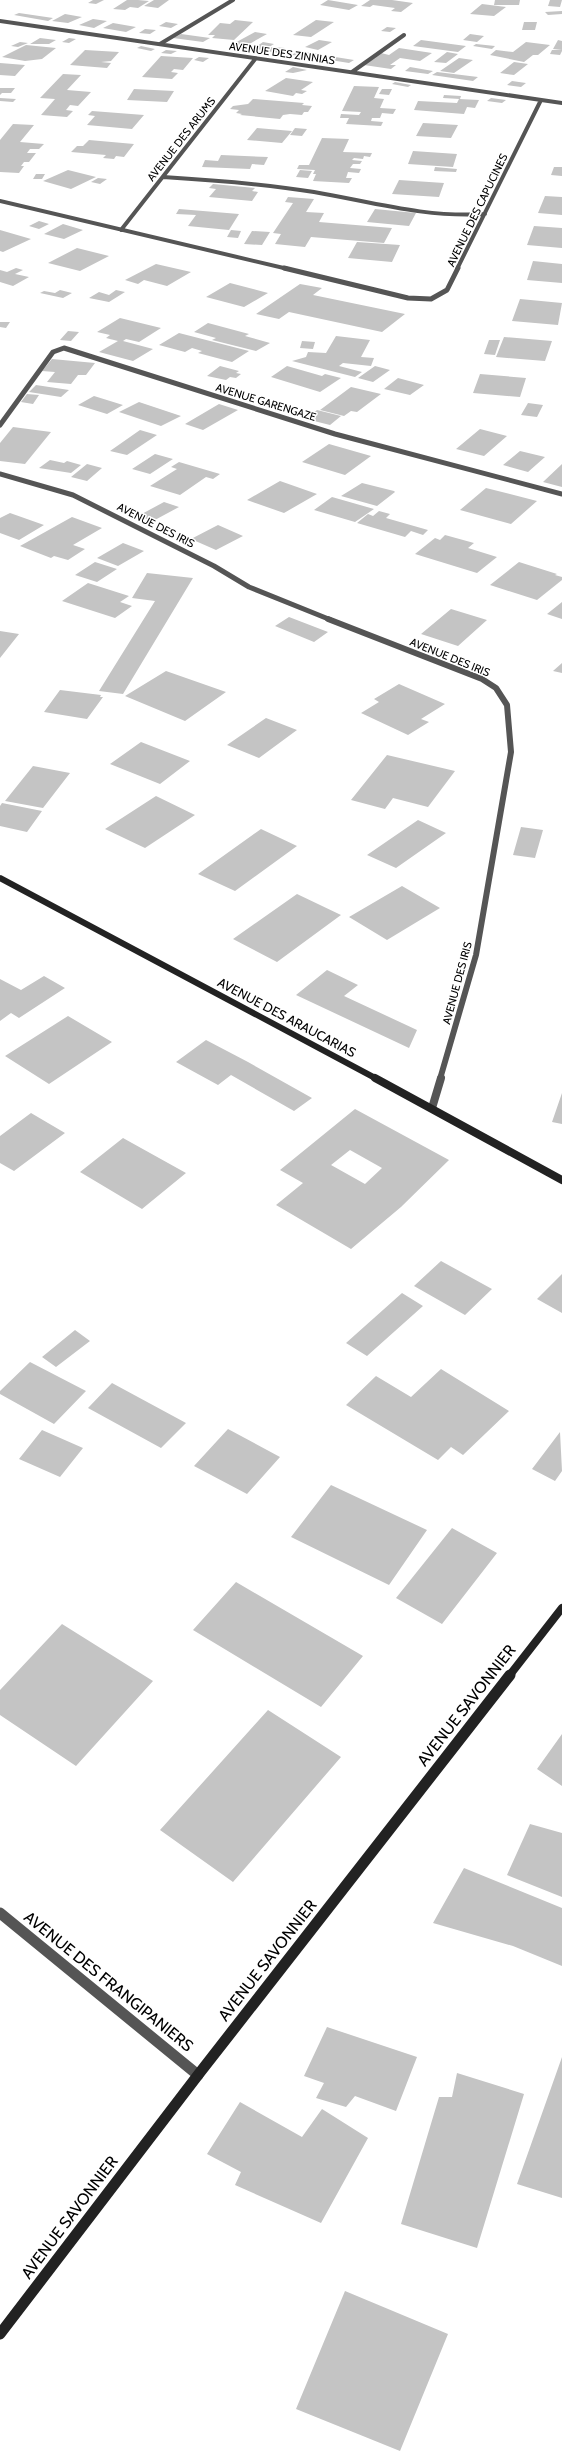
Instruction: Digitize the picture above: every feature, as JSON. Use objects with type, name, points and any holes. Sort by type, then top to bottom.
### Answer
[{"type":"street","points":[[160,44],[233,0]]},
{"type":"street","name":"AVENUE DES ZINNIAS","points":[[0,21],[562,103]]},
{"type":"street","points":[[352,72],[404,35]]},
{"type":"street","name":"AVENUE DES ARUMS","points":[[121,230],[256,58]]},
{"type":"street","name":"AVENUE DES CAPUCINES","points":[[0,201],[408,298],[431,299],[447,290],[541,100]]},
{"type":"street","points":[[163,177],[244,182],[315,192],[436,215],[463,216],[485,214]]},
{"type":"street","name":"AVENUE GARENGAZE","points":[[0,425],[53,352],[64,348],[335,434],[562,494]]},
{"type":"street","name":"AVENUE DES IRIS","points":[[0,474],[73,495],[214,566],[249,587],[357,631],[482,679],[496,688],[504,698],[507,705],[512,752],[492,868],[476,955],[432,1108]]},
{"type":"street","name":"AVENUE DES ARAUCARIAS","points":[[0,878],[432,1108],[562,1180]]},
{"type":"street","name":"AVENUE SAVONNIER","points":[[0,2334],[198,2074],[562,1608]]},
{"type":"street","name":"AVENUE DES FRANGIPANIERS","points":[[0,1913],[198,2074]]},
{"type":"building","points":[[93,0],[104,0],[96,4],[88,3]]},
{"type":"building","points":[[127,0],[149,1],[138,8],[130,7],[125,10],[113,9]]},
{"type":"building","points":[[154,0],[169,0],[158,8],[144,6]]},
{"type":"building","points":[[328,0],[358,5],[349,10],[320,5]]},
{"type":"building","points":[[370,0],[392,0],[413,3],[401,12],[391,11],[395,8],[373,5],[370,7],[361,6]]},
{"type":"building","points":[[495,0],[520,0],[519,5],[494,5]]},
{"type":"building","points":[[550,0],[562,0],[560,7],[548,6]]},
{"type":"building","points":[[482,4],[506,7],[494,16],[470,14]]},
{"type":"building","points":[[562,11],[562,14],[548,15],[545,12]]},
{"type":"building","points":[[19,13],[53,18],[48,21],[14,15]]},
{"type":"building","points":[[65,14],[82,17],[68,23],[52,21]]},
{"type":"building","points":[[93,19],[107,21],[94,28],[79,25]]},
{"type":"building","points":[[235,20],[253,22],[234,40],[212,38],[215,35],[208,35],[220,23],[230,24]]},
{"type":"building","points":[[316,20],[334,22],[311,37],[293,35]]},
{"type":"building","points":[[166,22],[178,24],[171,28],[159,26]]},
{"type":"building","points":[[524,22],[537,22],[535,30],[522,30]]},
{"type":"building","points":[[113,23],[136,27],[126,32],[103,28]]},
{"type":"building","points":[[387,27],[396,28],[390,32],[381,31]]},
{"type":"building","points":[[145,29],[156,30],[150,34],[139,33]]},
{"type":"building","points":[[255,32],[267,34],[244,47],[231,45]]},
{"type":"building","points":[[181,34],[210,38],[203,42],[173,38]]},
{"type":"building","points":[[470,34],[484,36],[477,42],[463,40]]},
{"type":"building","points":[[40,38],[56,40],[49,44],[30,44]]},
{"type":"building","points":[[69,38],[76,39],[69,43],[62,42]]},
{"type":"building","points":[[319,40],[332,42],[318,50],[305,47]]},
{"type":"building","points":[[421,40],[466,46],[458,52],[413,46]]},
{"type":"building","points":[[558,40],[562,41],[562,50],[553,49]]},
{"type":"building","points":[[20,42],[28,43],[18,47],[11,46]]},
{"type":"building","points":[[263,42],[274,44],[264,50],[253,49]]},
{"type":"building","points":[[526,42],[550,45],[538,55],[533,55],[524,62],[490,55],[496,50],[513,52]]},
{"type":"building","points":[[476,44],[495,46],[492,49],[473,46]]},
{"type":"building","points":[[26,45],[56,48],[42,59],[25,61],[2,57]]},
{"type":"building","points":[[141,46],[155,49],[151,51],[137,48]]},
{"type":"building","points":[[272,47],[285,48],[279,53],[266,51]]},
{"type":"building","points":[[399,48],[432,53],[420,61],[400,58],[390,65],[396,65],[391,69],[364,65],[381,53],[389,55]]},
{"type":"building","points":[[85,50],[119,52],[111,61],[101,62],[111,63],[107,68],[70,65]]},
{"type":"building","points":[[166,50],[177,51],[171,54],[161,53]]},
{"type":"building","points":[[552,50],[562,51],[560,55],[550,54]]},
{"type":"building","points":[[297,51],[321,54],[317,58],[292,55]]},
{"type":"building","points":[[447,52],[458,54],[446,63],[434,62]]},
{"type":"building","points":[[161,56],[193,58],[183,70],[174,69],[171,72],[178,73],[172,79],[142,77]]},
{"type":"building","points":[[329,56],[354,60],[349,63],[324,59]]},
{"type":"building","points":[[199,57],[209,58],[203,62],[194,60]]},
{"type":"building","points":[[459,58],[473,60],[454,73],[440,71]]},
{"type":"building","points":[[514,62],[528,64],[514,75],[500,73]]},
{"type":"building","points":[[0,63],[25,65],[15,76],[0,75]]},
{"type":"building","points":[[293,67],[307,70],[293,73],[285,72]]},
{"type":"building","points":[[410,67],[433,71],[428,74],[405,71]]},
{"type":"building","points":[[437,72],[478,77],[473,81],[432,75]]},
{"type":"building","points":[[63,74],[81,75],[67,90],[91,92],[78,106],[70,105],[66,110],[73,111],[67,117],[41,115],[55,99],[40,98]]},
{"type":"building","points":[[286,78],[313,82],[301,90],[307,91],[302,94],[296,93],[293,96],[265,91]]},
{"type":"building","points":[[512,81],[526,83],[521,87],[507,85]]},
{"type":"building","points":[[395,82],[411,85],[408,87],[392,84]]},
{"type":"building","points":[[354,86],[379,87],[374,98],[384,99],[380,108],[396,109],[393,114],[382,113],[380,118],[372,118],[371,121],[383,122],[381,126],[346,124],[349,118],[340,118],[341,114],[359,115],[361,112],[342,111]]},
{"type":"building","points":[[0,88],[15,88],[11,93],[2,93],[0,95]]},
{"type":"building","points":[[134,89],[174,91],[167,102],[127,100]]},
{"type":"building","points":[[382,89],[392,89],[389,95],[379,94]]},
{"type":"building","points":[[444,95],[461,96],[460,99],[443,98]]},
{"type":"building","points":[[0,98],[16,99],[13,102],[0,101]]},
{"type":"building","points":[[491,98],[506,100],[502,103],[487,101]]},
{"type":"building","points":[[253,99],[304,103],[302,105],[312,106],[308,112],[304,112],[302,115],[283,115],[280,119],[240,115],[242,114],[236,113],[239,110],[230,109],[233,106],[248,104]]},
{"type":"building","points":[[459,99],[479,100],[475,108],[467,107],[464,114],[414,110],[418,101],[457,103]]},
{"type":"building","points":[[92,111],[144,115],[132,129],[87,125],[95,116],[88,115]]},
{"type":"building","points":[[423,123],[458,125],[451,138],[416,136]]},
{"type":"building","points":[[13,124],[34,125],[20,142],[44,144],[39,149],[30,149],[27,153],[36,153],[29,162],[24,162],[21,166],[24,166],[19,173],[0,172],[0,140]]},
{"type":"building","points":[[257,128],[292,131],[282,143],[247,140]]},
{"type":"building","points":[[295,128],[307,129],[302,136],[290,135]]},
{"type":"building","points":[[322,138],[349,139],[343,152],[372,153],[370,157],[364,156],[363,159],[354,158],[352,160],[362,161],[360,164],[353,164],[350,168],[361,169],[359,173],[348,172],[346,178],[352,178],[349,183],[313,181],[316,174],[313,174],[315,170],[297,169],[299,165],[309,165]]},
{"type":"building","points":[[89,140],[134,144],[124,157],[116,156],[114,159],[103,158],[106,155],[71,152],[77,146],[83,146]]},
{"type":"building","points":[[413,151],[457,154],[453,167],[408,164]]},
{"type":"building","points":[[221,155],[268,157],[264,165],[252,164],[250,169],[202,167],[205,160],[218,161]]},
{"type":"building","points":[[435,167],[457,169],[456,172],[434,171]]},
{"type":"building","points":[[554,167],[562,167],[562,176],[551,175]]},
{"type":"building","points":[[68,170],[96,177],[71,189],[43,181]]},
{"type":"building","points":[[300,170],[312,171],[308,178],[296,177]]},
{"type":"building","points":[[36,174],[45,174],[42,179],[33,179]]},
{"type":"building","points":[[98,178],[107,179],[100,184],[91,182]]},
{"type":"building","points":[[399,180],[444,183],[439,197],[392,194]]},
{"type":"building","points":[[213,184],[255,188],[252,191],[258,192],[252,201],[209,197],[216,189],[209,188]]},
{"type":"building","points":[[545,196],[562,197],[562,215],[538,213]]},
{"type":"building","points":[[288,197],[314,199],[306,212],[324,213],[319,222],[392,228],[384,243],[311,237],[305,247],[275,244],[281,234],[273,233],[293,203],[285,202]]},
{"type":"building","points":[[179,209],[239,214],[229,230],[188,226],[196,215],[176,214]]},
{"type":"building","points":[[375,209],[416,213],[409,226],[367,222]]},
{"type":"building","points":[[39,221],[49,224],[39,229],[29,226]]},
{"type":"building","points":[[63,224],[83,230],[64,239],[44,234]]},
{"type":"building","points":[[534,226],[562,228],[562,248],[527,245]]},
{"type":"building","points":[[0,230],[31,239],[3,252],[0,251]]},
{"type":"building","points":[[231,230],[241,231],[238,238],[227,237]]},
{"type":"building","points":[[252,231],[270,232],[262,245],[244,244]]},
{"type":"building","points":[[357,242],[400,245],[392,262],[348,258]]},
{"type":"building","points":[[77,248],[109,256],[80,271],[48,263]]},
{"type":"building","points":[[533,261],[562,264],[562,283],[527,280]]},
{"type":"building","points":[[156,264],[191,272],[167,286],[144,280],[138,284],[125,280]]},
{"type":"building","points":[[16,268],[23,270],[15,274],[29,277],[13,286],[0,282],[0,270],[7,272]]},
{"type":"building","points":[[230,283],[268,293],[244,307],[206,297]]},
{"type":"building","points":[[300,284],[322,288],[313,295],[405,314],[382,332],[289,312],[279,319],[256,314]]},
{"type":"building","points":[[60,290],[72,293],[63,298],[40,293],[44,291],[55,293]]},
{"type":"building","points":[[116,290],[125,292],[109,302],[89,298],[99,292],[109,295]]},
{"type":"building","points":[[520,299],[562,303],[558,325],[512,321]]},
{"type":"building","points":[[120,318],[161,328],[139,342],[126,339],[123,341],[153,349],[133,361],[99,352],[118,341],[106,338],[110,335],[97,332]]},
{"type":"building","points":[[0,322],[10,322],[6,328],[0,327]]},
{"type":"building","points":[[208,323],[249,334],[245,336],[270,343],[256,351],[212,340],[216,338],[194,332]]},
{"type":"building","points":[[68,331],[79,332],[71,341],[60,340]]},
{"type":"building","points":[[179,333],[249,351],[232,362],[198,353],[202,351],[192,348],[185,352],[159,345]]},
{"type":"building","points":[[336,336],[370,340],[361,357],[374,358],[371,366],[343,363],[339,366],[362,372],[355,377],[292,361],[306,357],[308,352],[326,353]]},
{"type":"building","points":[[504,337],[552,341],[545,361],[496,357]]},
{"type":"building","points":[[489,340],[500,340],[495,355],[484,354]]},
{"type":"building","points":[[302,341],[315,342],[313,349],[300,348]]},
{"type":"building","points":[[52,359],[95,363],[86,375],[78,375],[71,384],[47,382],[55,372],[42,371]]},
{"type":"building","points":[[220,366],[239,371],[236,373],[241,374],[236,378],[230,377],[226,380],[207,376]]},
{"type":"building","points":[[287,366],[322,376],[325,374],[341,378],[320,392],[271,377]]},
{"type":"building","points":[[375,366],[390,370],[373,382],[358,378]]},
{"type":"building","points":[[480,374],[526,378],[520,397],[473,393]]},
{"type":"building","points":[[398,378],[424,385],[410,395],[384,389]]},
{"type":"building","points":[[36,385],[69,390],[61,397],[29,392]]},
{"type":"building","points":[[351,387],[381,394],[357,412],[351,411],[344,416],[320,410]]},
{"type":"building","points":[[27,394],[39,395],[33,404],[21,402]]},
{"type":"building","points":[[94,396],[123,405],[107,414],[78,405]]},
{"type":"building","points":[[139,402],[181,416],[161,426],[119,412]]},
{"type":"building","points":[[528,403],[543,405],[537,417],[521,415]]},
{"type":"building","points":[[219,404],[238,410],[203,430],[185,424]]},
{"type":"building","points":[[317,410],[341,416],[330,425],[306,419]]},
{"type":"building","points":[[13,427],[51,432],[25,464],[0,461],[0,443]]},
{"type":"building","points":[[480,429],[507,436],[484,456],[456,449]]},
{"type":"building","points":[[140,430],[157,435],[127,455],[110,451]]},
{"type":"building","points":[[329,444],[371,456],[345,475],[302,462]]},
{"type":"building","points":[[520,451],[545,457],[528,472],[503,465]]},
{"type":"building","points":[[155,454],[173,459],[150,474],[132,469]]},
{"type":"building","points":[[50,460],[64,463],[67,461],[81,465],[71,473],[39,468]]},
{"type":"building","points":[[179,462],[220,474],[213,479],[206,477],[180,495],[150,486],[177,469],[171,467]]},
{"type":"building","points":[[87,464],[102,468],[87,481],[71,477]]},
{"type":"building","points":[[562,464],[562,487],[543,482]]},
{"type":"building","points":[[280,481],[317,494],[284,513],[247,500]]},
{"type":"building","points":[[362,483],[395,492],[377,506],[341,496]]},
{"type":"building","points":[[486,488],[537,501],[511,524],[460,510]]},
{"type":"building","points":[[332,497],[374,509],[355,522],[314,510]]},
{"type":"building","points":[[164,502],[179,507],[153,521],[138,516]]},
{"type":"building","points":[[379,511],[390,514],[386,518],[428,530],[423,535],[411,531],[405,537],[357,523],[368,514],[373,516]]},
{"type":"building","points":[[10,513],[44,525],[19,540],[0,533],[0,518]]},
{"type":"building","points":[[72,517],[102,528],[73,545],[85,549],[68,560],[54,556],[51,558],[20,546]]},
{"type":"building","points":[[218,525],[243,536],[216,550],[191,539]]},
{"type":"building","points":[[445,535],[474,543],[468,548],[497,557],[477,573],[415,554],[435,538],[440,540]]},
{"type":"building","points":[[123,543],[144,551],[118,566],[97,558]]},
{"type":"building","points":[[95,562],[117,569],[97,582],[75,575]]},
{"type":"building","points":[[519,562],[557,574],[555,575],[562,577],[562,580],[537,600],[490,585]]},
{"type":"building","points":[[147,573],[193,578],[123,694],[99,691],[155,601],[132,598]]},
{"type":"building","points":[[88,583],[129,596],[120,602],[132,606],[115,618],[62,601]]},
{"type":"building","points":[[562,602],[562,619],[547,614]]},
{"type":"building","points":[[451,609],[487,620],[458,646],[421,634]]},
{"type":"building","points":[[289,617],[328,632],[314,642],[275,626]]},
{"type":"building","points":[[0,631],[19,634],[0,658]]},
{"type":"building","points":[[562,663],[562,673],[553,671]]},
{"type":"building","points":[[166,671],[226,692],[185,721],[125,696]]},
{"type":"building","points":[[399,684],[445,704],[421,719],[429,722],[408,735],[361,713],[379,702],[374,699]]},
{"type":"building","points":[[60,690],[101,695],[100,697],[103,697],[87,719],[44,712]]},
{"type":"building","points":[[266,718],[297,730],[259,758],[227,745]]},
{"type":"building","points":[[141,742],[190,761],[160,784],[110,764]]},
{"type":"building","points":[[387,755],[455,771],[428,807],[393,798],[385,809],[351,800]]},
{"type":"building","points":[[33,766],[70,773],[43,808],[5,801]]},
{"type":"building","points":[[156,796],[195,815],[145,848],[105,829]]},
{"type":"building","points":[[2,803],[42,811],[27,832],[0,826],[0,806]]},
{"type":"building","points":[[418,820],[446,833],[396,868],[367,855]]},
{"type":"building","points":[[521,827],[543,830],[535,858],[513,855]]},
{"type":"building","points":[[261,829],[297,846],[235,891],[198,874]]},
{"type":"building","points":[[402,886],[440,908],[387,940],[349,917]]},
{"type":"building","points":[[297,894],[341,915],[277,962],[233,939]]},
{"type":"building","points":[[327,970],[358,985],[344,996],[417,1030],[409,1048],[296,995]]},
{"type":"building","points":[[44,976],[65,988],[19,1018],[11,1013],[0,1021],[0,979],[21,990]]},
{"type":"building","points":[[68,1016],[112,1042],[49,1084],[5,1056]]},
{"type":"building","points":[[206,1040],[312,1098],[294,1111],[231,1075],[218,1085],[176,1062]]},
{"type":"building","points":[[562,1093],[562,1124],[552,1122]]},
{"type":"building","points":[[355,1109],[449,1160],[401,1207],[351,1249],[276,1205],[303,1183],[280,1170]],"holes":[[[350,1150],[382,1168],[365,1184],[331,1165]]]},
{"type":"building","points":[[31,1113],[65,1133],[14,1171],[0,1163],[0,1136]]},
{"type":"building","points":[[123,1138],[186,1173],[142,1209],[80,1172]]},
{"type":"building","points":[[441,1261],[492,1289],[465,1315],[414,1286]]},
{"type":"building","points":[[562,1274],[562,1313],[537,1299]]},
{"type":"building","points":[[402,1293],[423,1306],[367,1356],[346,1343]]},
{"type":"building","points":[[75,1330],[90,1341],[56,1367],[42,1357]]},
{"type":"building","points":[[30,1362],[86,1391],[54,1424],[0,1394],[0,1391]]},
{"type":"building","points":[[441,1369],[509,1411],[463,1455],[451,1447],[438,1460],[346,1405],[376,1376],[411,1397]]},
{"type":"building","points":[[112,1383],[186,1423],[161,1448],[88,1408]]},
{"type":"building","points":[[228,1429],[280,1457],[247,1494],[194,1466]]},
{"type":"building","points":[[42,1430],[83,1448],[60,1477],[19,1459]]},
{"type":"building","points":[[560,1432],[562,1471],[555,1481],[532,1469]]},
{"type":"building","points":[[331,1485],[427,1530],[389,1585],[291,1537]]},
{"type":"building","points":[[452,1528],[497,1553],[442,1624],[396,1598]]},
{"type":"building","points":[[236,1582],[363,1656],[321,1707],[193,1630]]},
{"type":"building","points":[[62,1624],[153,1681],[76,1766],[0,1715],[0,1690]]},
{"type":"building","points":[[268,1710],[341,1757],[233,1882],[160,1830]]},
{"type":"building","points":[[562,1734],[562,1786],[537,1769]]},
{"type":"building","points":[[530,1824],[562,1833],[562,1897],[507,1875]]},
{"type":"building","points":[[464,1868],[562,1908],[562,1966],[513,1946],[433,1923]]},
{"type":"building","points":[[327,2027],[417,2057],[396,2111],[355,2096],[346,2107],[316,2098],[324,2083],[304,2076]]},
{"type":"building","points":[[562,2057],[562,2198],[517,2184]]},
{"type":"building","points":[[457,2073],[524,2094],[477,2248],[401,2224],[439,2097],[452,2097]]},
{"type":"building","points":[[240,2102],[302,2137],[322,2109],[368,2138],[321,2223],[235,2185],[241,2172],[207,2154]]},
{"type":"building","points":[[345,2291],[448,2334],[400,2451],[296,2409]]}]
